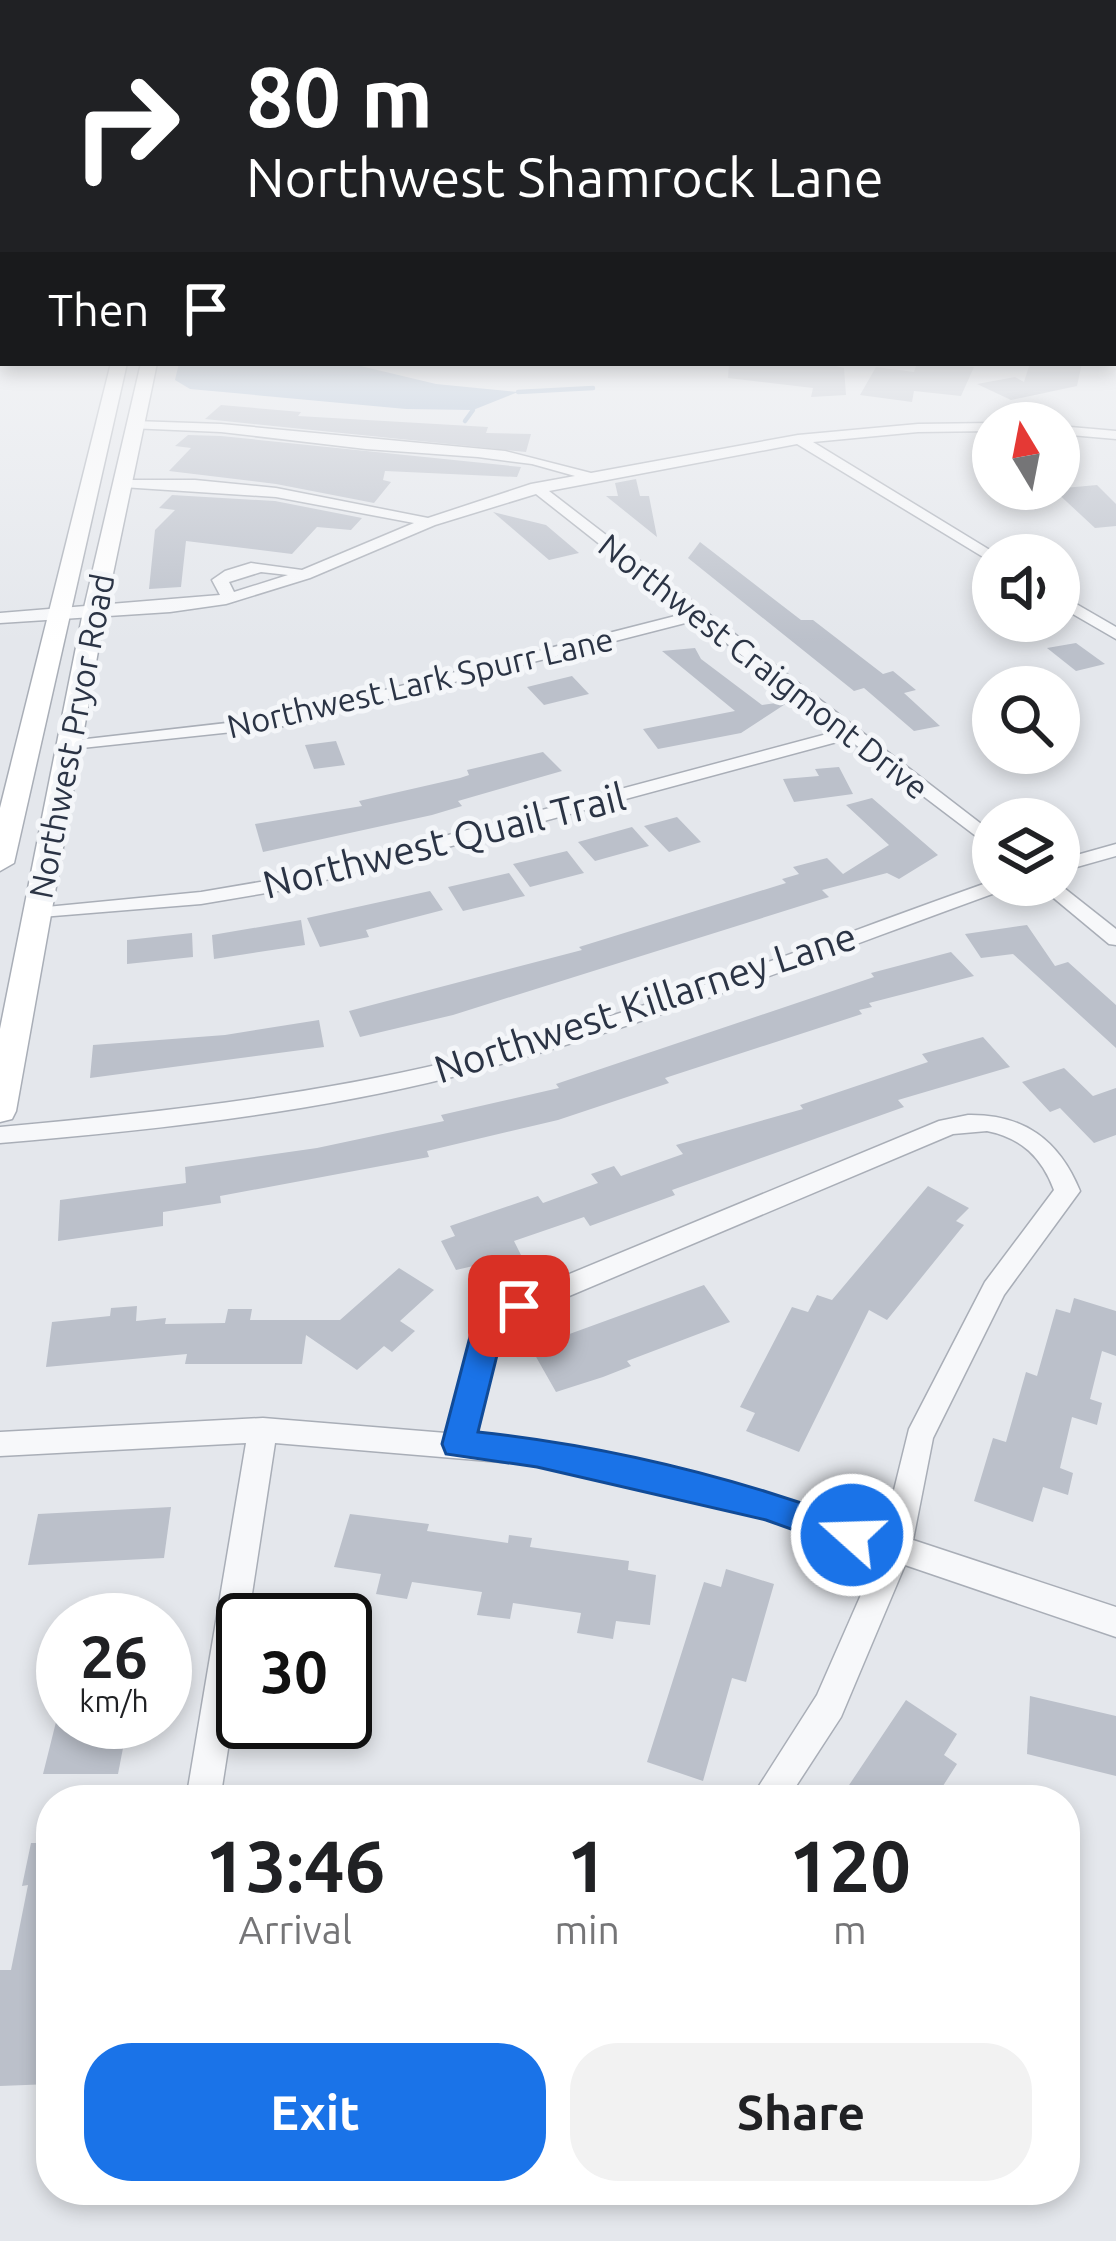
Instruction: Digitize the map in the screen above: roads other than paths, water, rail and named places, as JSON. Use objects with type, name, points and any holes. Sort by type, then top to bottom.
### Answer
[{"type":"main road","name":"Northwest Pryor Road","points":[[0,863],[102,434]]},
{"type":"main road","name":"Northwest Pryor Road","points":[[0,1111],[132,434]]},
{"type":"street","points":[[267,434],[371,446],[516,454],[589,476]]},
{"type":"street","points":[[0,618],[229,598],[304,575],[428,522],[536,487],[849,434]]},
{"type":"street","points":[[798,439],[972,546]]},
{"type":"street","points":[[122,484],[177,484],[318,500],[428,522]]},
{"type":"street","name":"Northwest Craigmont Drive","points":[[536,487],[972,827]]},
{"type":"street","points":[[229,598],[220,580],[238,568],[270,566],[304,575]]},
{"type":"street","points":[[1080,612],[1116,634]]},
{"type":"street","name":"Northwest Lark Spurr Lane","points":[[69,746],[279,722],[697,615]]},
{"type":"street","name":"Northwest Quail Trail","points":[[36,914],[200,898],[296,882],[847,734]]},
{"type":"street","points":[[1080,860],[1116,850]]},
{"type":"street","name":"Northwest Killarney Lane","points":[[0,1136],[332,1095],[512,1052],[972,894]]},
{"type":"street","points":[[1074,906],[1116,939]]},
{"type":"street","points":[[458,1444],[488,1329],[519,1306],[948,1127],[970,1121],[1002,1124],[1025,1132],[1048,1150],[1067,1191],[994,1289],[919,1438],[895,1551],[829,1706],[777,1785]]},
{"type":"street","points":[[0,1444],[263,1430],[537,1453],[766,1505],[1116,1622]]},
{"type":"street","points":[[205,1785],[263,1430]]}]
